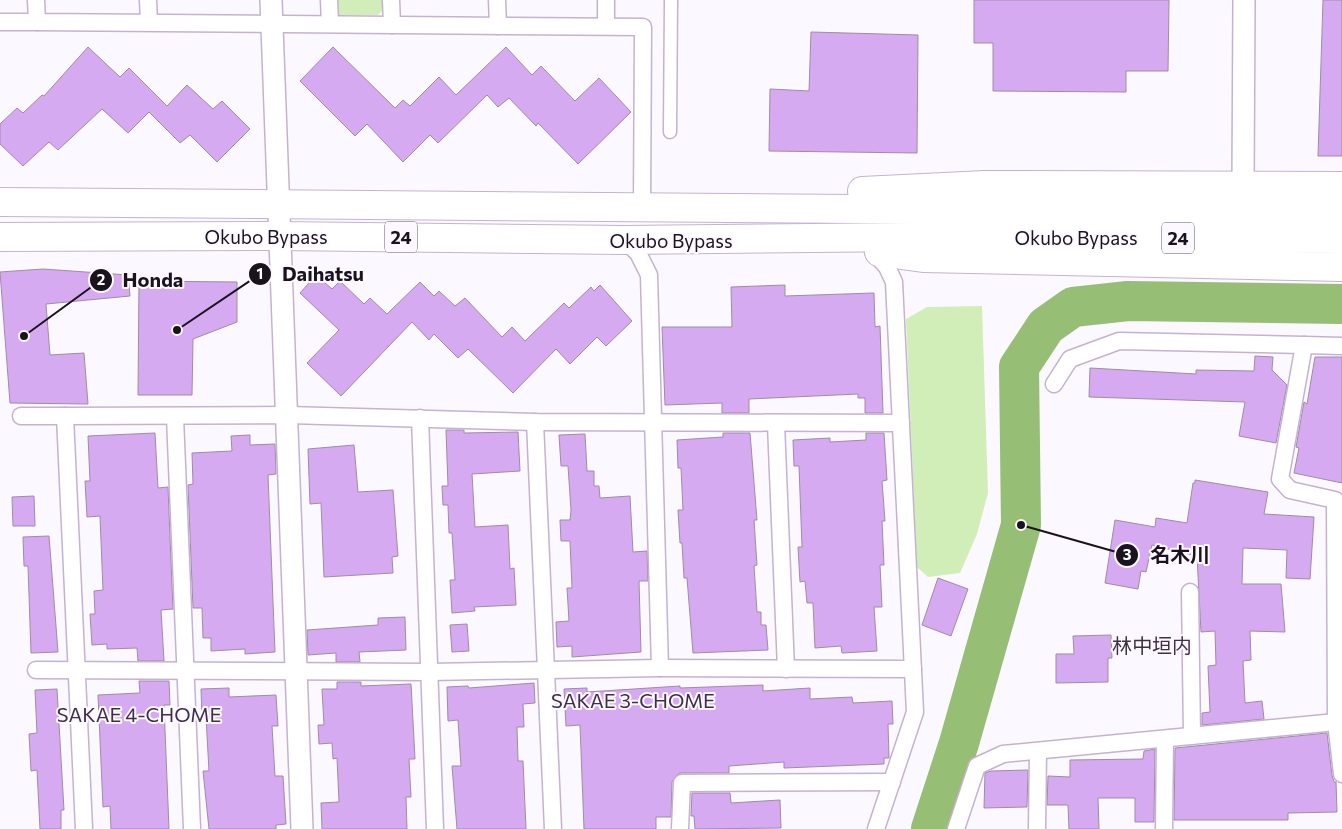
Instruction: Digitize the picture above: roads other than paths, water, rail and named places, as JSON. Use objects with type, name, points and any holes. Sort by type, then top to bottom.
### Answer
[{"type":"highway","points":[[762,207],[812,194],[985,184],[1342,186]]},
{"type":"highway","name":"Okubo Bypass","points":[[0,202],[642,208],[762,207],[1014,223],[1342,239]]},
{"type":"highway","name":"Okubo Bypass","points":[[0,237],[280,236],[802,240],[1014,223],[1342,213]]},
{"type":"highway","points":[[802,240],[923,258],[1342,267]]},
{"type":"street","points":[[36,0],[37,22]]},
{"type":"street","points":[[148,0],[149,22]]},
{"type":"street","points":[[272,0],[302,829]]},
{"type":"street","points":[[329,0],[330,24]]},
{"type":"street","points":[[391,0],[392,25]]},
{"type":"street","points":[[497,0],[498,26]]},
{"type":"street","points":[[606,0],[606,26]]},
{"type":"street","points":[[670,132],[671,0]]},
{"type":"street","points":[[1243,185],[1244,0]]},
{"type":"street","points":[[0,22],[643,27],[642,208]]},
{"type":"street","points":[[624,240],[638,253],[648,276],[660,668]]},
{"type":"street","points":[[873,251],[887,268],[894,282],[915,712],[876,829]]},
{"type":"street","points":[[1054,384],[1070,359],[1119,341],[1342,346]]},
{"type":"street","points":[[1304,345],[1280,478],[1290,490],[1338,500],[1339,694],[1336,722],[1342,774]]},
{"type":"street","points":[[21,416],[288,415],[535,422],[901,423]]},
{"type":"street","points":[[65,416],[84,829]]},
{"type":"street","points":[[175,416],[192,829]]},
{"type":"street","points":[[420,418],[435,829]]},
{"type":"street","points":[[535,422],[554,829]]},
{"type":"street","points":[[776,424],[786,669]]},
{"type":"street","points":[[1190,592],[1192,736]]},
{"type":"street","points":[[36,670],[297,669],[430,672],[660,668],[913,669]]},
{"type":"street","points":[[956,829],[977,766],[1003,754],[1336,722]]},
{"type":"street","points":[[1164,829],[1165,739]]},
{"type":"street","points":[[1037,829],[1038,751]]},
{"type":"street","points":[[680,829],[682,783],[892,782]]},
{"type":"waterway","points":[[931,829],[959,743],[1021,525],[1019,367],[1046,326],[1073,307],[1128,301],[1342,304]]},
{"type":"place","name":"Daihatsu","points":[[177,330]]},
{"type":"place","name":"Honda","points":[[24,336]]},
{"type":"place","name":"名木川","points":[[1021,525]]},
{"type":"district","name":"林中垣内","points":[[1152,645]]},
{"type":"district","name":"SAKAE 3-CHOME","points":[[633,700]]},
{"type":"district","name":"SAKAE 4-CHOME","points":[[139,714]]}]
